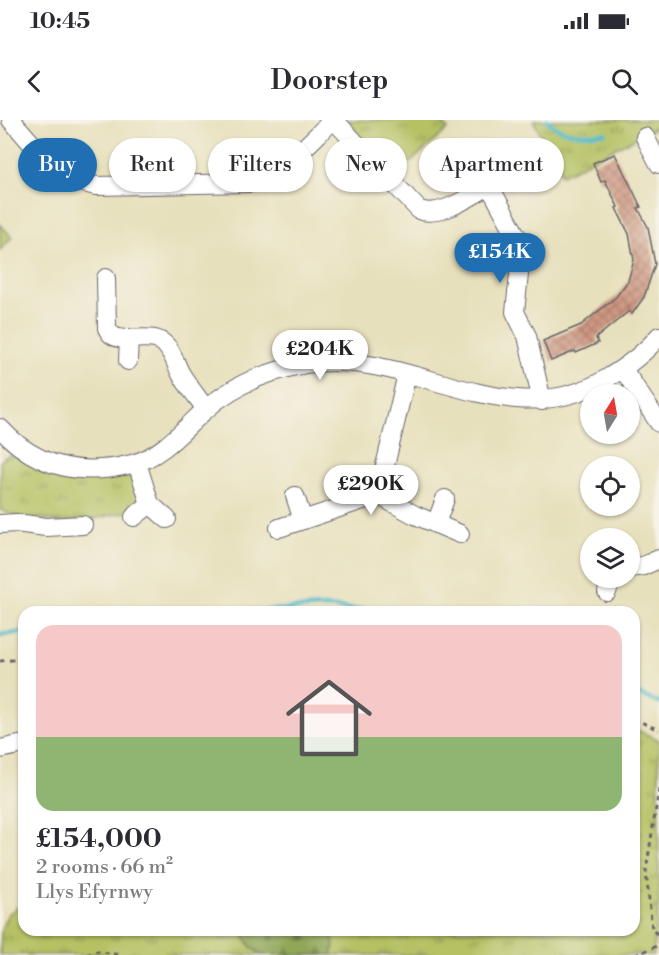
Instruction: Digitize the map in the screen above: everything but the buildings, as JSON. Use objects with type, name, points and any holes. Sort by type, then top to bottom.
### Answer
[{"type":"street","points":[[11,120],[55,167],[70,179],[83,184],[96,186],[250,183],[262,180],[274,173],[333,120],[419,210],[431,212],[459,202],[478,192]]},
{"type":"street","points":[[645,137],[659,164]]},
{"type":"street","points":[[492,192],[522,246],[515,312],[527,336],[542,400]]},
{"type":"street","points":[[106,278],[109,333],[116,338],[159,340],[165,345],[181,374],[206,409]]},
{"type":"street","points":[[3,439],[42,459],[65,467],[92,471],[115,468],[137,463],[169,445],[206,409],[234,388],[262,375],[310,364],[338,362],[369,364],[487,396],[511,400],[542,400],[568,396],[594,386],[623,369],[652,345],[659,336]]},
{"type":"street","points":[[128,361],[129,338]]},
{"type":"street","points":[[623,369],[659,423]]},
{"type":"street","points":[[378,495],[407,374]]},
{"type":"street","points":[[137,463],[150,504],[167,519]]},
{"type":"street","points":[[279,528],[378,495],[415,515],[460,534]]},
{"type":"street","points":[[296,496],[303,520]]},
{"type":"street","points":[[436,524],[446,499]]},
{"type":"street","points":[[134,517],[150,504]]},
{"type":"street","points":[[8,523],[46,528],[83,525]]},
{"type":"street","points":[[640,567],[659,559]]},
{"type":"street","points":[[0,749],[18,745]]},
{"type":"path","points":[[0,661],[18,660]]},
{"type":"path","points":[[640,722],[659,730]]},
{"type":"path","points":[[659,789],[646,871],[652,928],[659,936]]},
{"type":"path","points":[[635,955],[659,943]]},
{"type":"path","points":[[87,955],[98,951],[120,955]]},
{"type":"green space","points":[[346,120],[439,120],[448,129],[438,138],[419,138],[419,155],[407,165],[407,138],[361,138]]},
{"type":"green space","points":[[533,120],[659,120],[659,126],[564,174],[564,138],[542,138]]},
{"type":"green space","points":[[0,224],[12,237],[0,250]]},
{"type":"green space","points":[[13,455],[127,477],[135,483],[140,495],[137,503],[126,512],[89,520],[62,522],[20,517],[0,510],[0,462],[5,457]]},
{"type":"green space","points":[[640,731],[659,740],[659,904],[653,955],[0,955],[3,924],[18,907],[18,936],[640,936]]},
{"type":"green space","points":[[245,936],[332,936],[334,945],[332,955],[262,955],[252,948]]},
{"type":"waterway","points":[[547,120],[566,132],[605,133]]},
{"type":"waterway","points":[[0,635],[18,633]]},
{"type":"waterway","points":[[640,695],[659,703]]}]
